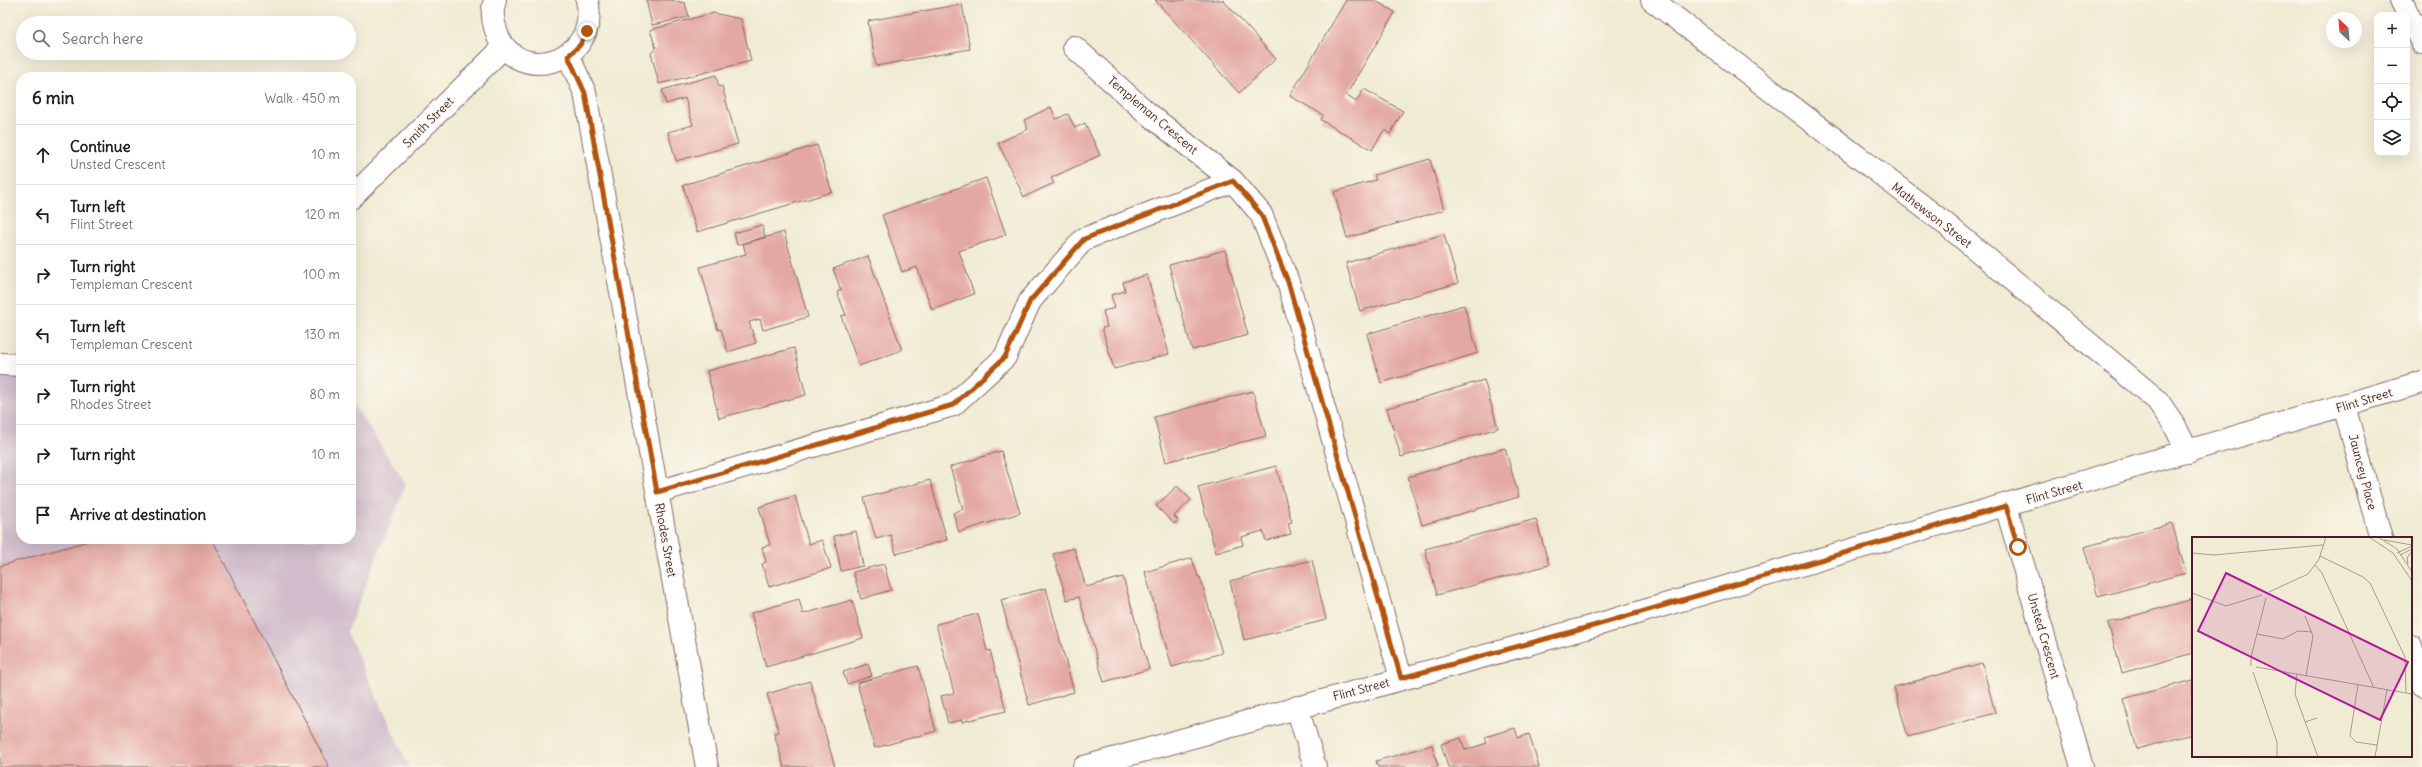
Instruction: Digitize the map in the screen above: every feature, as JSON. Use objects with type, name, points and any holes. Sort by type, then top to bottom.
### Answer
[{"type":"street","points":[[496,0],[492,18],[496,33],[504,47],[515,56],[528,62],[555,62],[568,56],[580,45],[587,31],[590,16],[587,0]]},
{"type":"street","name":"Mathewson Street","points":[[1652,0],[1942,221],[2157,400],[2175,426],[2188,453]]},
{"type":"street","points":[[2401,0],[2422,43]]},
{"type":"street","name":"Smith Street","points":[[356,193],[504,47]]},
{"type":"street","name":"Templeman Crescent","points":[[1074,47],[1146,112],[1233,181],[1261,214],[1288,282],[1401,678]]},
{"type":"street","name":"Rhodes Street","points":[[568,56],[586,101],[707,767]]},
{"type":"street","points":[[657,492],[953,405],[1005,357],[1030,301],[1084,239],[1233,181]]},
{"type":"street","points":[[0,364],[16,365]]},
{"type":"street","name":"Flint Street","points":[[1084,767],[1593,626],[2188,453],[2422,382]]},
{"type":"street","name":"Jauncey Place","points":[[2344,406],[2381,537]]},
{"type":"street","name":"Unsted Crescent","points":[[2006,506],[2082,767]]},
{"type":"street","points":[[2412,650],[2422,686]]},
{"type":"street","points":[[1297,707],[1315,767]]},
{"type":"shaded area","points":[[0,364],[16,365],[16,544],[356,544],[356,408],[406,484],[347,632],[409,767],[0,767]]},
{"type":"building","points":[[646,0],[670,0],[685,3],[689,17],[652,25]]},
{"type":"building","points":[[1155,0],[1223,0],[1276,59],[1239,93]]},
{"type":"building","points":[[1346,0],[1374,0],[1395,12],[1346,95],[1356,102],[1364,89],[1403,111],[1390,134],[1384,130],[1372,150],[1321,120],[1323,115],[1290,96]]},
{"type":"building","points":[[962,4],[970,49],[876,66],[868,21]]},
{"type":"building","points":[[713,13],[741,19],[751,61],[659,84],[651,53],[656,48],[650,30]]},
{"type":"building","points":[[716,75],[719,87],[722,86],[738,144],[676,161],[668,132],[693,125],[685,98],[666,104],[662,90]]},
{"type":"building","points":[[1051,107],[1056,119],[1068,114],[1075,128],[1085,123],[1100,155],[1051,178],[1054,183],[1024,197],[998,143],[1028,129],[1024,120]]},
{"type":"building","points":[[817,145],[832,192],[697,232],[683,185]]},
{"type":"building","points":[[1430,159],[1444,210],[1347,238],[1334,192],[1376,180],[1374,175]]},
{"type":"building","points":[[986,178],[1006,235],[959,251],[974,294],[932,310],[917,267],[902,272],[882,215]]},
{"type":"building","points":[[762,225],[765,237],[737,245],[734,233]]},
{"type":"building","points":[[784,232],[808,317],[763,330],[760,319],[749,322],[756,343],[728,352],[721,329],[718,330],[700,267],[746,254],[743,244]]},
{"type":"building","points":[[1444,234],[1458,283],[1360,311],[1346,263]]},
{"type":"building","points":[[1225,250],[1248,335],[1192,350],[1169,265]]},
{"type":"building","points":[[868,256],[902,350],[859,366],[841,316],[846,315],[837,292],[841,290],[833,269]]},
{"type":"building","points":[[1147,275],[1169,354],[1114,369],[1102,328],[1107,327],[1103,311],[1115,308],[1111,295],[1125,291],[1123,282]]},
{"type":"building","points":[[1464,305],[1478,353],[1381,383],[1367,334]]},
{"type":"building","points":[[794,348],[806,395],[719,418],[707,371]]},
{"type":"building","points":[[1484,380],[1498,428],[1401,457],[1387,408]]},
{"type":"building","points":[[1253,391],[1266,436],[1166,462],[1154,417]]},
{"type":"building","points":[[1505,448],[1519,497],[1422,525],[1408,477]]},
{"type":"building","points":[[1001,451],[1020,513],[959,532],[953,513],[963,509],[950,467]]},
{"type":"building","points":[[1276,466],[1292,522],[1288,523],[1291,534],[1266,541],[1263,531],[1241,537],[1243,545],[1216,553],[1198,487]]},
{"type":"building","points":[[930,480],[947,540],[896,554],[891,535],[876,539],[864,498]]},
{"type":"building","points":[[1177,486],[1191,500],[1174,516],[1178,520],[1174,524],[1156,506]]},
{"type":"building","points":[[795,496],[809,544],[822,540],[831,568],[769,587],[762,564],[766,562],[762,547],[770,545],[759,507]]},
{"type":"building","points":[[1536,519],[1549,565],[1437,595],[1425,549]]},
{"type":"building","points":[[2172,523],[2186,573],[2098,597],[2084,547]]},
{"type":"building","points":[[856,531],[863,566],[841,571],[834,536]]},
{"type":"building","points":[[77,544],[215,544],[329,767],[0,767],[0,566]]},
{"type":"building","points":[[1074,548],[1086,587],[1123,577],[1149,669],[1104,682],[1079,597],[1067,600],[1053,554]]},
{"type":"building","points":[[1192,558],[1198,577],[1200,577],[1222,653],[1172,667],[1145,572]]},
{"type":"building","points":[[1312,560],[1326,620],[1244,640],[1230,581]]},
{"type":"building","points":[[884,564],[891,590],[861,599],[853,572]]},
{"type":"building","points":[[1046,588],[1074,692],[1029,705],[1001,600]]},
{"type":"building","points":[[799,599],[803,614],[852,600],[863,638],[766,667],[751,613]]},
{"type":"building","points":[[2192,599],[2192,653],[2122,673],[2108,623]]},
{"type":"building","points":[[978,614],[987,651],[990,650],[1006,711],[962,722],[962,720],[948,723],[941,696],[954,693],[936,624]]},
{"type":"building","points":[[1982,663],[1995,713],[1908,737],[1894,687]]},
{"type":"building","points":[[868,664],[872,676],[847,684],[843,672]]},
{"type":"building","points":[[918,666],[936,731],[875,748],[857,683]]},
{"type":"building","points":[[2192,680],[2192,734],[2137,749],[2123,699]]},
{"type":"building","points":[[810,681],[835,767],[784,767],[774,733],[779,732],[767,694]]},
{"type":"building","points":[[1515,728],[1518,738],[1529,734],[1539,767],[1448,767],[1441,744],[1461,738],[1465,750],[1487,743],[1485,737]]},
{"type":"building","points":[[1432,745],[1438,767],[1378,767],[1376,761]]},
{"type":"route","points":[[587,31],[580,45],[568,56],[585,93],[657,492],[953,405],[1005,357],[1030,301],[1084,239],[1233,181],[1261,214],[1288,282],[1401,678],[1593,626],[2006,506],[2018,547]]}]
